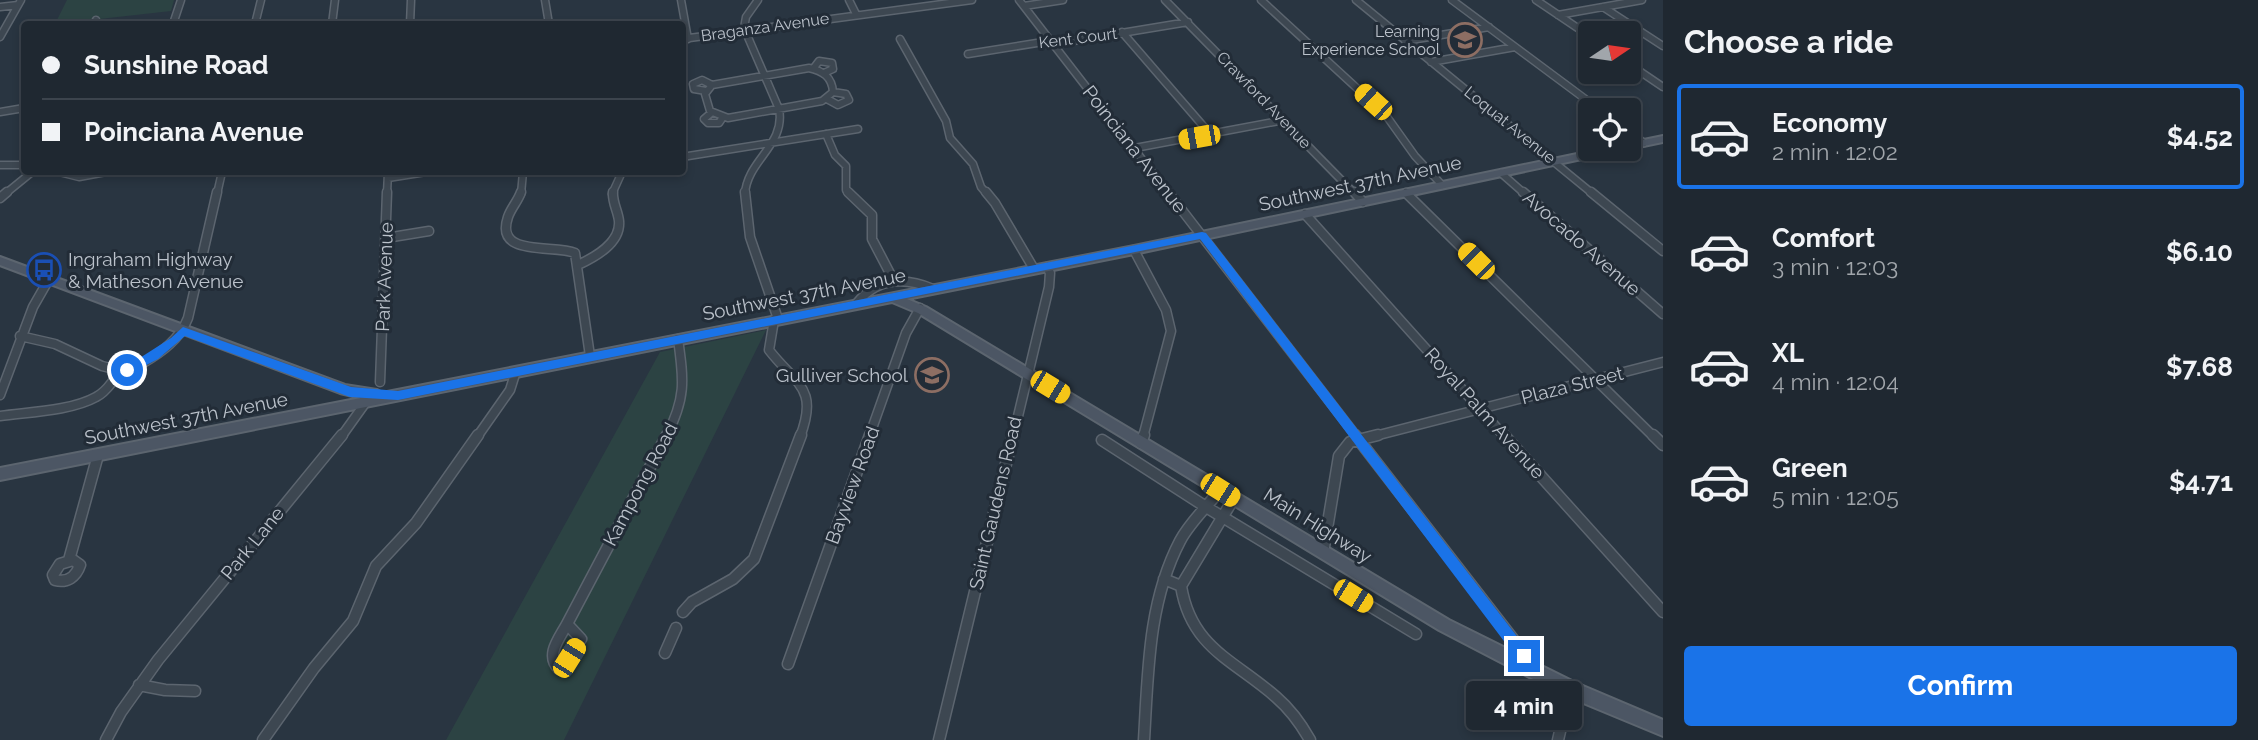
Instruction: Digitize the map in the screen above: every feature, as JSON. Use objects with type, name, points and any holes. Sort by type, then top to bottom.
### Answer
[{"type":"main road","points":[[1641,143],[1663,139]]},
{"type":"main road","name":"Southwest 37th Avenue","points":[[0,474],[1134,250],[1578,157]]},
{"type":"main road","points":[[0,261],[350,392],[391,396]]},
{"type":"main road","points":[[919,308],[918,298],[928,290]]},
{"type":"main road","name":"Main Highway","points":[[889,297],[919,308],[1433,619],[1570,690],[1663,728]]},
{"type":"street","points":[[174,21],[181,0]]},
{"type":"street","points":[[256,21],[261,0]]},
{"type":"street","points":[[332,21],[335,0]]},
{"type":"street","points":[[410,21],[411,0]]},
{"type":"street","points":[[545,0],[548,21]]},
{"type":"street","points":[[681,0],[683,21]]},
{"type":"street","points":[[683,612],[696,599],[733,579],[754,559],[806,422],[809,405],[805,391],[793,372],[769,350],[776,319],[744,205],[748,178],[773,142],[781,125],[779,108],[745,30],[744,21],[758,0]]},
{"type":"street","points":[[849,0],[856,14]]},
{"type":"street","name":"Braganza Avenue","points":[[686,39],[933,2],[972,0]]},
{"type":"street","points":[[1021,3],[1063,0]]},
{"type":"street","name":"Crawford Avenue","points":[[1165,0],[1363,202]]},
{"type":"street","points":[[1261,0],[1385,114],[1418,160],[1442,185]]},
{"type":"street","name":"Loquat Avenue","points":[[1356,0],[1663,251]]},
{"type":"street","points":[[1452,0],[1584,98]]},
{"type":"street","points":[[1536,0],[1578,28]]},
{"type":"street","points":[[1558,15],[1642,0]]},
{"type":"street","points":[[0,7],[20,2]]},
{"type":"street","points":[[0,37],[20,2]]},
{"type":"street","name":"Poinciana Avenue","points":[[1021,3],[1520,648],[1524,656],[1523,667]]},
{"type":"street","points":[[1603,7],[1663,46]]},
{"type":"street","name":"Kent Court","points":[[968,54],[1188,22]]},
{"type":"street","points":[[1405,40],[1489,27]]},
{"type":"street","points":[[1122,32],[1211,135]]},
{"type":"street","points":[[900,39],[946,121],[950,138],[973,164],[981,187],[995,203],[1034,269]]},
{"type":"street","points":[[1431,62],[1515,47]]},
{"type":"street","points":[[813,69],[819,61],[830,62],[834,68],[824,73]]},
{"type":"street","points":[[706,91],[712,85],[813,69],[824,73],[831,80],[833,92]]},
{"type":"street","points":[[1642,73],[1663,87]]},
{"type":"street","points":[[706,91],[694,89],[693,84],[702,80],[712,85]]},
{"type":"street","points":[[706,91],[711,113],[704,119],[708,124],[719,123],[723,117],[827,99],[833,92]]},
{"type":"street","points":[[827,99],[838,105],[849,100],[846,94],[833,92]]},
{"type":"street","points":[[0,112],[21,108]]},
{"type":"street","points":[[1135,148],[1284,120]]},
{"type":"street","points":[[686,156],[858,129]]},
{"type":"street","points":[[825,134],[835,155],[846,166],[845,187],[848,194],[872,215],[872,239],[894,281]]},
{"type":"street","points":[[0,165],[21,165]]},
{"type":"street","name":"Avocado Avenue","points":[[1501,173],[1663,314]]},
{"type":"street","points":[[0,198],[29,175]]},
{"type":"street","points":[[71,175],[90,175]]},
{"type":"street","points":[[0,416],[90,400],[111,387],[122,371],[154,356],[174,341],[183,331],[221,175]]},
{"type":"street","name":"Park Avenue","points":[[380,382],[388,175]]},
{"type":"street","points":[[523,175],[520,198],[507,220],[510,236],[522,248],[572,250],[578,265],[590,356]]},
{"type":"street","points":[[578,265],[600,254],[617,233],[619,222],[612,195],[621,175]]},
{"type":"street","points":[[1406,193],[1663,445]]},
{"type":"street","name":"Royal Palm Avenue","points":[[1305,214],[1663,612]]},
{"type":"street","points":[[386,238],[429,231]]},
{"type":"street","points":[[1134,250],[1166,310],[1171,331],[1152,411],[1141,443]]},
{"type":"street","name":"Saint Gaudens Road","points":[[939,740],[1049,287],[1050,273],[1047,267]]},
{"type":"street","points":[[0,395],[10,373],[20,337],[49,279]]},
{"type":"street","points":[[857,303],[872,288],[894,281],[914,281],[928,290]]},
{"type":"street","name":"Bayview Road","points":[[788,664],[906,333],[919,308]]},
{"type":"street","points":[[20,337],[55,344],[107,368],[122,371]]},
{"type":"street","name":"Kampong Road","points":[[566,623],[679,412],[684,379],[678,339]]},
{"type":"street","name":"Plaza Street","points":[[1360,439],[1663,362]]},
{"type":"street","points":[[263,740],[353,621],[372,571],[423,513],[510,390],[516,371]]},
{"type":"street","name":"Park Lane","points":[[106,740],[139,685],[262,530],[352,424],[366,402]]},
{"type":"street","points":[[1323,553],[1339,456],[1348,443],[1360,439]]},
{"type":"street","points":[[1102,440],[1206,507],[1416,634]]},
{"type":"street","points":[[69,560],[98,456]]},
{"type":"street","points":[[1144,740],[1151,649],[1164,579],[1180,541],[1220,490]]},
{"type":"street","points":[[1234,499],[1205,549],[1184,577],[1181,586],[1186,612],[1201,639],[1214,652],[1276,697],[1297,719],[1310,740]]},
{"type":"street","points":[[1164,579],[1181,586]]},
{"type":"street","points":[[665,653],[676,628]]},
{"type":"street","points":[[139,685],[165,690],[195,691]]},
{"type":"street","points":[[1558,740],[1570,690]]},
{"type":"green space","points":[[67,0],[174,0],[171,11],[82,21],[56,21]]},
{"type":"green space","points":[[766,330],[564,740],[446,740],[660,352]]},
{"type":"place","name":"Learning Experience School","points":[[1465,40]]},
{"type":"place","name":"Ingraham Highway & Matheson Avenue","points":[[44,270]]},
{"type":"place","name":"Gulliver School","points":[[932,375]]},
{"type":"route","points":[[127,370],[154,356],[183,331],[350,392],[398,396],[1202,236],[1524,656]]}]
